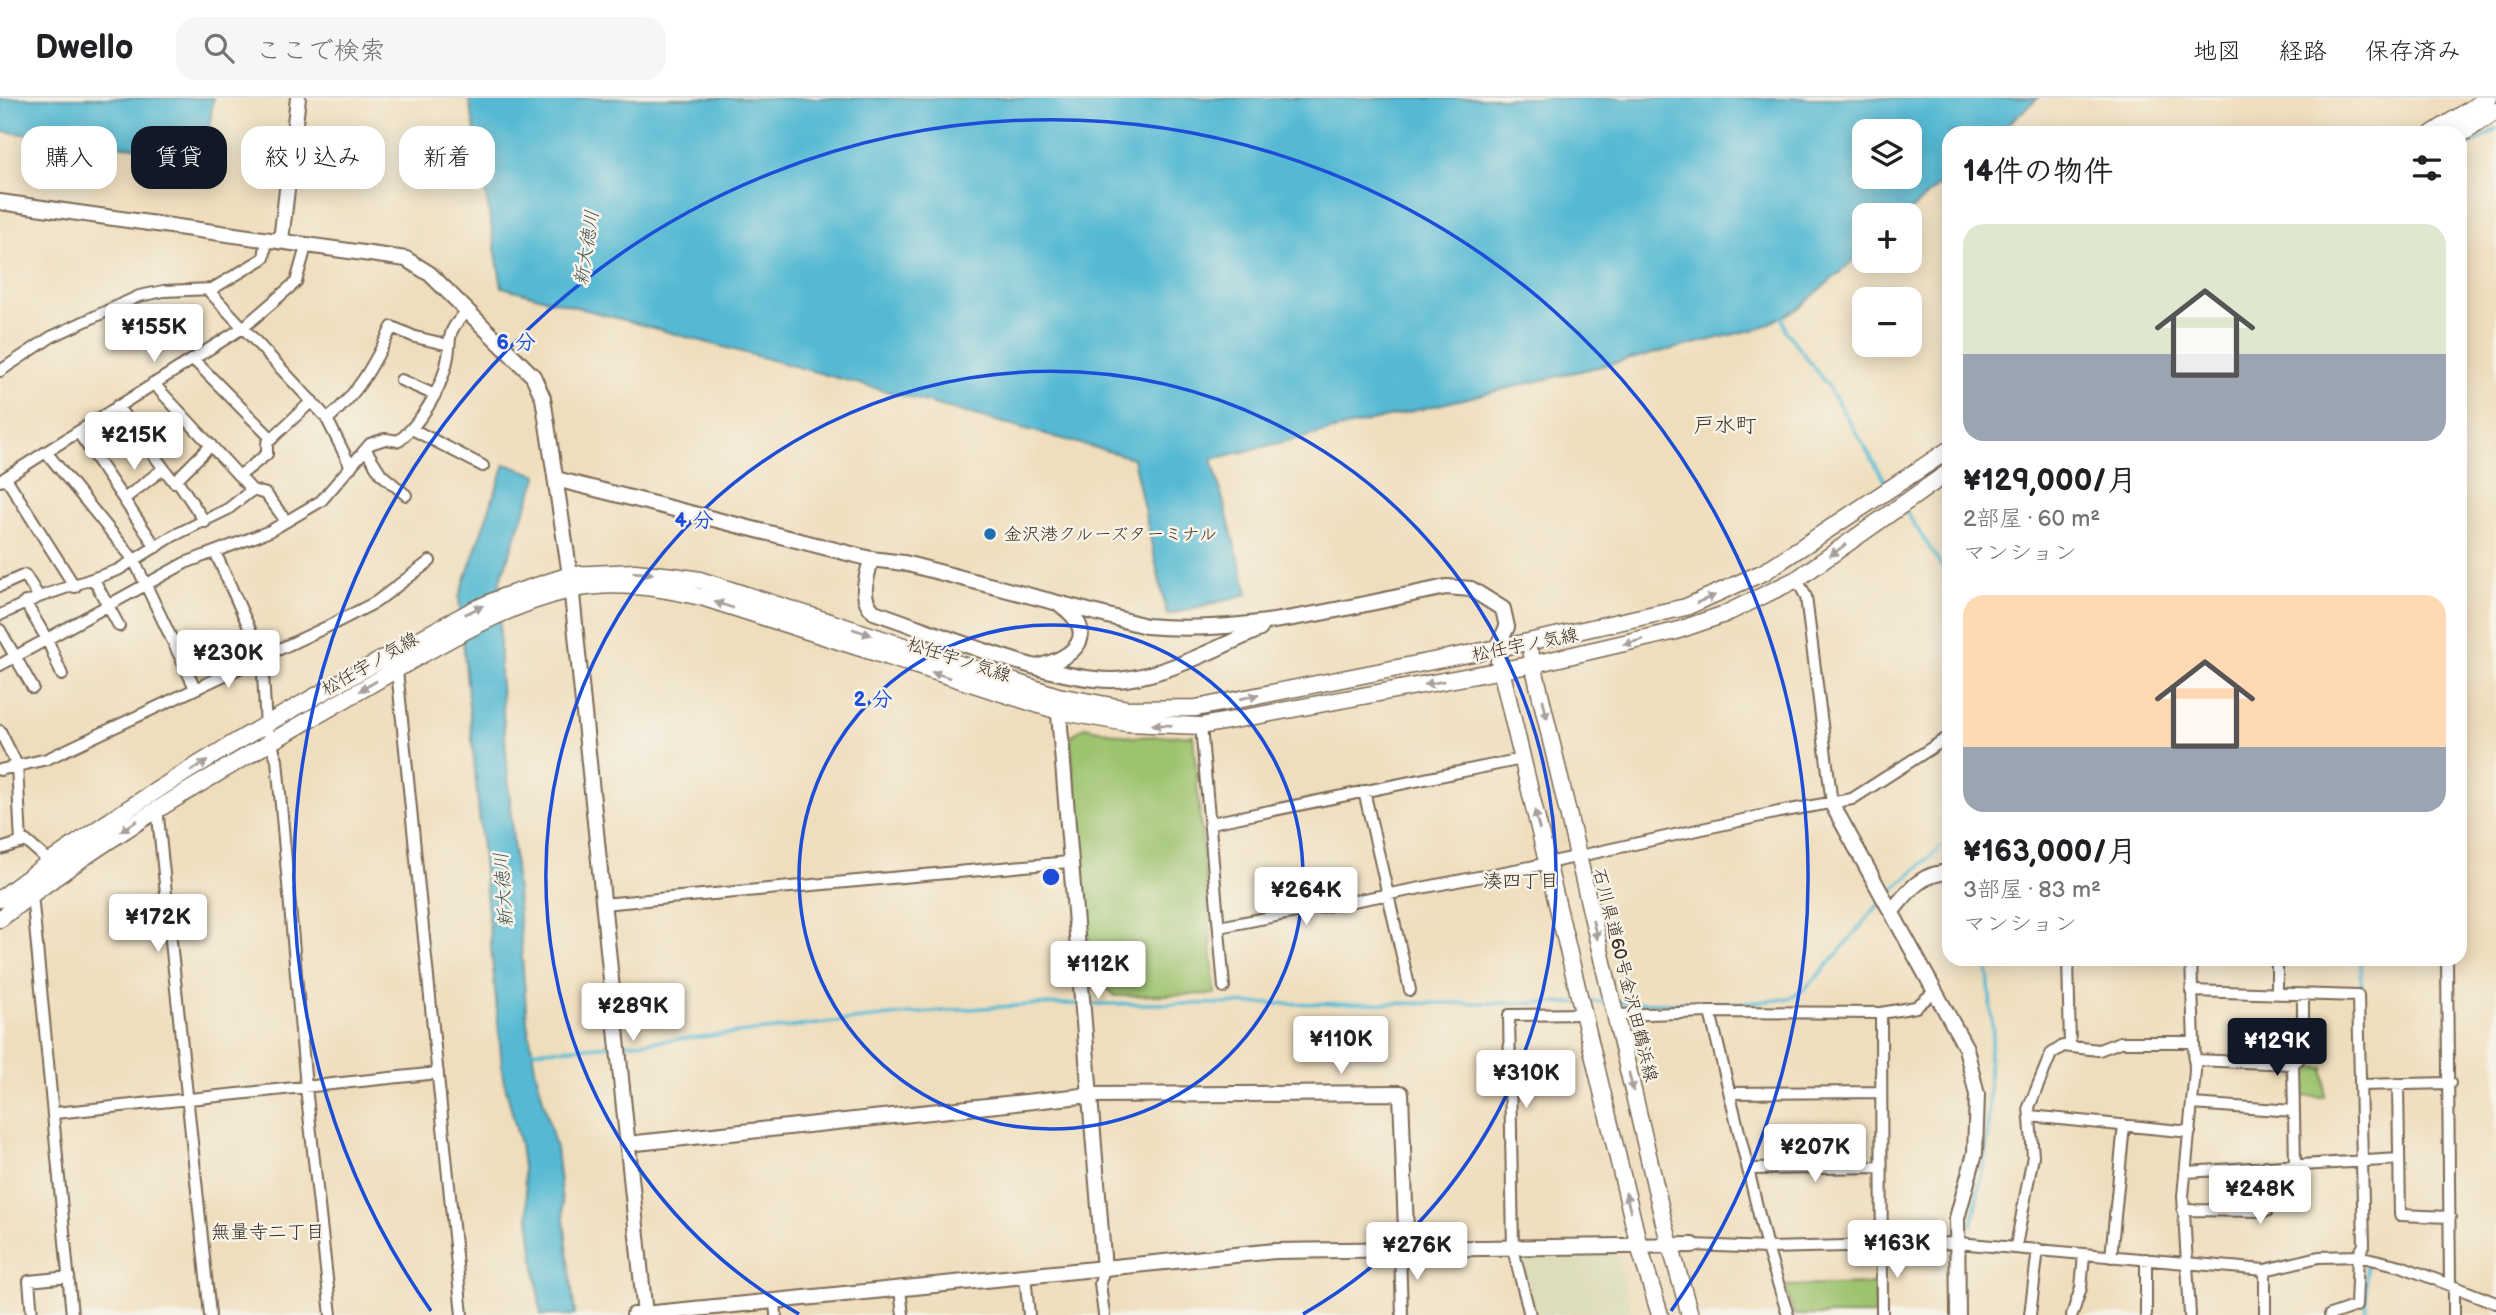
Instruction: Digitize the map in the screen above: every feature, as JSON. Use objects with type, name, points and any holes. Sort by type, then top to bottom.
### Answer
[{"type":"main road","points":[[2444,126],[2488,98]]},
{"type":"main road","points":[[2467,130],[2496,111]]},
{"type":"main road","name":"松任宇ノ気線","points":[[1058,704],[1128,709],[1196,708],[1659,614],[1735,587],[1885,494],[1942,454]]},
{"type":"main road","name":"松任宇ノ気線","points":[[0,919],[158,807],[269,734],[447,633],[505,604],[571,582],[635,572],[700,580],[1058,704],[1127,723],[1201,726],[1534,664],[1676,631],[1725,614],[1797,579],[1942,476]]},
{"type":"main road","name":"松任宇ノ気線","points":[[0,899],[123,810],[397,670],[447,633]]},
{"type":"main road","name":"石川県道60号金沢田鶴浜線","points":[[1528,642],[1669,1245],[1690,1315]]},
{"type":"main road","points":[[1497,648],[1639,1246],[1660,1315]]},
{"type":"street","points":[[0,371],[51,337],[139,296],[163,291],[208,290],[235,278],[264,258],[274,239],[298,98]]},
{"type":"street","points":[[0,202],[406,259],[430,274],[533,376],[543,398],[571,582],[641,1315],[776,1308],[900,1290],[1275,1251],[1669,1245],[1768,1248],[1958,1243],[2265,1270],[2319,1257],[2358,1256],[2402,1266],[2496,1303]]},
{"type":"street","points":[[75,587],[3,480],[244,327],[296,282],[307,243]]},
{"type":"street","points":[[208,290],[312,401],[327,420],[351,467]]},
{"type":"street","points":[[0,665],[48,641],[107,604],[215,551],[258,536],[321,501],[370,444],[385,439],[399,441],[412,429],[435,395],[447,364],[451,328],[467,311]]},
{"type":"street","points":[[327,420],[352,398],[367,378],[392,327],[415,337],[449,345]]},
{"type":"street","points":[[193,359],[272,439]]},
{"type":"street","points":[[401,380],[435,395]]},
{"type":"street","points":[[153,383],[252,490],[266,494],[286,521]]},
{"type":"street","points":[[239,475],[267,454],[267,443],[312,401]]},
{"type":"street","points":[[117,406],[174,482],[211,444]]},
{"type":"street","points":[[412,429],[483,466]]},
{"type":"street","points":[[78,432],[156,547]]},
{"type":"street","points":[[366,450],[382,474],[407,495]]},
{"type":"street","points":[[46,452],[134,561],[195,688]]},
{"type":"street","points":[[124,499],[163,469]]},
{"type":"street","points":[[556,479],[871,559],[904,563],[1121,621],[1185,629],[1242,626],[1281,620],[1447,587],[1471,589],[1503,609],[1507,627],[1497,648]]},
{"type":"street","points":[[177,480],[205,522]]},
{"type":"street","points":[[0,615],[25,602],[94,580],[134,561],[205,522],[252,490]]},
{"type":"street","points":[[215,551],[262,656],[269,734],[277,760],[306,1087],[331,1315]]},
{"type":"street","points":[[871,559],[864,593],[866,604],[874,612],[1038,667],[1089,680],[1122,680],[1175,667],[1281,620]]},
{"type":"street","points":[[0,770],[47,759],[376,602],[430,561]]},
{"type":"street","points":[[0,586],[25,575],[39,597]]},
{"type":"street","points":[[1797,579],[1806,597],[1832,804],[1966,1048],[1977,1095],[1975,1153],[1956,1219],[1958,1315]]},
{"type":"street","points":[[94,580],[119,626]]},
{"type":"street","points":[[25,602],[48,641],[62,676]]},
{"type":"street","points":[[1038,667],[1065,660],[1078,648],[1080,631],[1075,616],[1061,606]]},
{"type":"street","points":[[1507,627],[1528,642]]},
{"type":"street","points":[[0,630],[33,688]]},
{"type":"street","points":[[397,670],[462,1315]]},
{"type":"street","points":[[1058,704],[1079,983],[1091,1095],[1104,1269],[1100,1283],[1104,1315]]},
{"type":"street","points":[[1201,726],[1224,987]]},
{"type":"street","points":[[0,731],[17,765],[21,843]]},
{"type":"street","points":[[1219,927],[1548,863],[1779,811],[1852,799],[1942,741]]},
{"type":"street","points":[[1211,823],[1522,759]]},
{"type":"street","points":[[1364,791],[1410,990]]},
{"type":"street","points":[[158,807],[211,1315]]},
{"type":"street","points":[[0,849],[26,841],[49,861]]},
{"type":"street","points":[[602,904],[1069,862]]},
{"type":"street","points":[[1892,911],[1914,884],[1933,873],[1942,872]]},
{"type":"street","points":[[32,894],[55,1113],[72,1315]]},
{"type":"street","points":[[2068,966],[2070,1047]]},
{"type":"street","points":[[2190,1315],[2183,1210],[2194,1060],[2191,966]]},
{"type":"street","points":[[2277,966],[2277,994]]},
{"type":"street","points":[[2447,966],[2454,1315]]},
{"type":"street","points":[[2191,991],[2358,996],[2364,1245],[2358,1256],[2356,1306],[2330,1315]]},
{"type":"street","points":[[1616,1015],[1710,1012],[1881,1013],[1916,1007],[1934,992]]},
{"type":"street","points":[[2194,1060],[2292,1064],[2303,1055],[2303,995]]},
{"type":"street","points":[[1710,1012],[1768,1248],[1788,1315]]},
{"type":"street","points":[[1881,1013],[1882,1315]]},
{"type":"street","points":[[1530,1315],[1513,1249],[1509,1015],[1583,1014]]},
{"type":"street","points":[[2016,1247],[2033,1156],[2029,1107],[2051,1054],[2063,1046],[2099,1050],[2120,1042],[2192,1042]]},
{"type":"street","points":[[2292,1064],[2295,1164]]},
{"type":"street","points":[[55,1113],[438,1073]]},
{"type":"street","points":[[2360,1085],[2451,1083]]},
{"type":"street","points":[[2398,1084],[2400,1216],[2450,1217]]},
{"type":"street","points":[[1731,1093],[1880,1091]]},
{"type":"street","points":[[626,1144],[1091,1095],[1401,1093],[1406,1232],[1400,1251],[1402,1315]]},
{"type":"street","points":[[2192,1104],[2294,1111]]},
{"type":"street","points":[[2030,1115],[2190,1132]]},
{"type":"street","points":[[2111,1257],[2124,1125]]},
{"type":"street","points":[[2186,1172],[2399,1159]]},
{"type":"street","points":[[2183,1210],[2267,1211],[2266,1166]]},
{"type":"street","points":[[1749,1169],[1880,1167]]},
{"type":"street","points":[[2029,1315],[2038,1249]]},
{"type":"street","points":[[2072,1315],[2081,1288],[2084,1255]]},
{"type":"street","points":[[2146,1259],[2146,1315]]},
{"type":"street","points":[[2265,1270],[2265,1315]]},
{"type":"street","points":[[1025,1276],[1029,1315]]},
{"type":"street","points":[[32,1315],[29,1281],[69,1277]]},
{"type":"street","points":[[900,1290],[903,1315]]},
{"type":"shaded area","points":[[1613,1253],[1618,1258],[1632,1315],[1537,1315],[1520,1261],[1527,1254]]},
{"type":"green space","points":[[1084,727],[1133,737],[1193,735],[1215,994],[1115,996],[1107,988],[1093,987],[1070,737]]},
{"type":"green space","points":[[2296,1067],[2324,1068],[2325,1097],[2297,1096]]},
{"type":"green space","points":[[1875,1284],[1876,1315],[1794,1315],[1785,1286]]},
{"type":"water","points":[[0,98],[213,98],[210,126],[131,126],[131,147],[117,145],[117,126],[21,126],[21,134],[0,131]]},
{"type":"water","name":"新大徳川","points":[[469,98],[2038,98],[2006,126],[1942,126],[1942,182],[1919,203],[1852,203],[1852,262],[1799,308],[1760,328],[1212,459],[1248,594],[1167,615],[1133,458],[502,287],[485,189],[495,189],[495,126],[474,126]]},
{"type":"water","name":"新大徳川","points":[[505,464],[538,475],[500,580],[500,674],[527,1021],[536,1073],[556,1149],[575,1315],[541,1315],[520,1144],[503,1077],[459,597]]},
{"type":"waterway","points":[[2467,147],[2496,129]]},
{"type":"waterway","points":[[1781,313],[1786,331],[1828,386],[1887,484]]},
{"type":"waterway","points":[[1905,510],[1942,567]]},
{"type":"waterway","points":[[1887,895],[1942,847]]},
{"type":"waterway","points":[[1617,1002],[1736,1003],[1794,996],[1826,967],[1882,901]]},
{"type":"waterway","points":[[1972,1225],[1986,1149],[1989,1106],[1989,1055],[1993,1037],[1988,966]]},
{"type":"waterway","points":[[2361,966],[2362,998]]},
{"type":"waterway","points":[[1585,1002],[1609,1002]]},
{"type":"waterway","points":[[1088,1004],[1577,1003]]},
{"type":"waterway","points":[[621,1044],[965,1009],[1080,1004]]},
{"type":"waterway","points":[[530,1051],[613,1045]]},
{"type":"waterway","points":[[2366,1267],[2366,1315]]},
{"type":"place","name":"金沢港クルーズターミナル","points":[[990,534]]},
{"type":"district","name":"戸水町","points":[[1725,425]]},
{"type":"district","name":"湊四丁目","points":[[1521,881]]},
{"type":"district","name":"無量寺二丁目","points":[[268,1232]]}]
